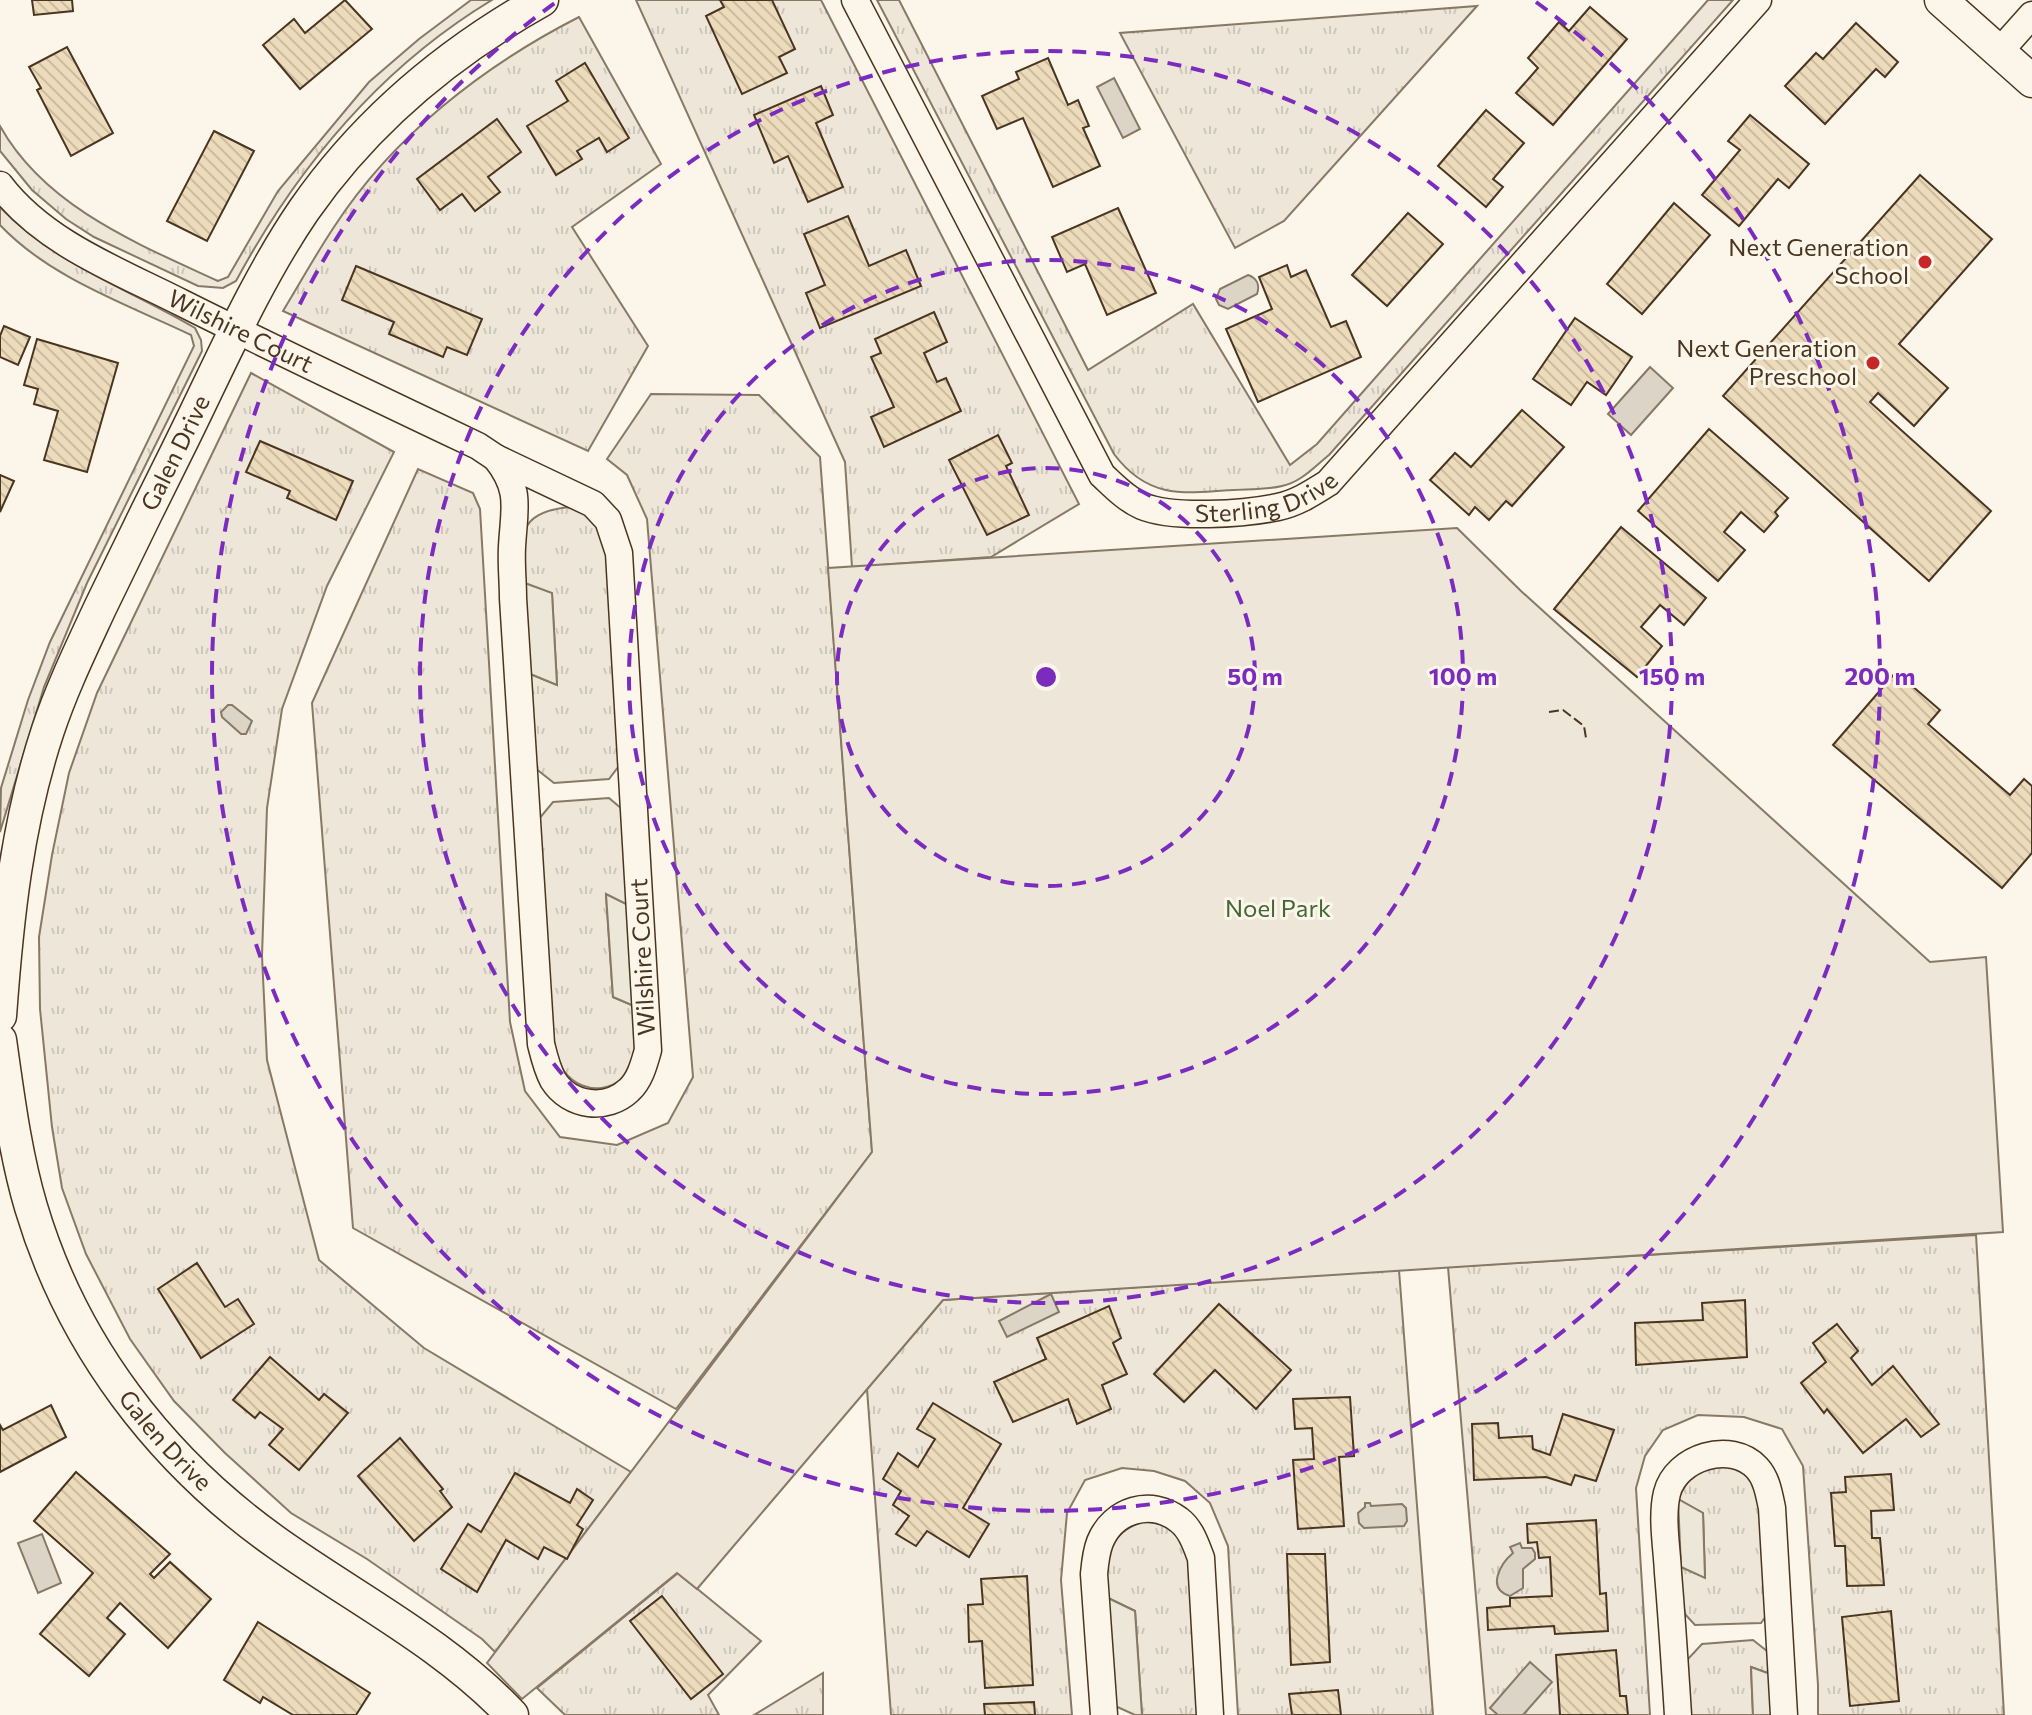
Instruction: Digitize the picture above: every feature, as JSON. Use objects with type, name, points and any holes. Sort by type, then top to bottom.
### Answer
[{"type":"street","name":"Galen Drive","points":[[0,1016],[11,885],[24,814],[47,732],[64,685],[138,528],[269,269],[304,211],[371,129],[446,61],[496,26],[542,0]]},
{"type":"street","name":"Sterling Drive","points":[[855,0],[1102,475],[1142,506],[1168,512],[1208,514],[1278,507],[1303,499],[1328,483],[1758,0]]},
{"type":"street","points":[[1941,0],[2032,81]]},
{"type":"street","points":[[1999,52],[2032,15]]},
{"type":"street","name":"Wilshire Court","points":[[0,185],[38,223],[74,248],[593,504],[608,520],[619,553],[648,1050],[641,1074],[631,1089],[615,1101],[599,1105],[581,1102],[554,1082],[541,1044],[513,598],[512,548],[516,501],[508,473],[496,458]]},
{"type":"street","name":"Galen Drive","points":[[0,1040],[18,1158],[53,1267],[81,1327],[109,1374],[141,1417],[178,1460],[219,1499],[277,1543],[427,1642],[473,1678],[512,1715]]},
{"type":"street","points":[[1678,1715],[1666,1496],[1679,1471],[1700,1457],[1715,1454],[1742,1458],[1756,1466],[1765,1480],[1772,1508],[1784,1715]]},
{"type":"street","points":[[1104,1715],[1094,1574],[1097,1551],[1112,1522],[1128,1511],[1145,1508],[1167,1513],[1181,1521],[1195,1540],[1201,1558],[1210,1715]]},
{"type":"green space","points":[[471,0],[492,0],[414,56],[345,123],[286,199],[236,281],[223,288],[198,286],[94,237],[66,219],[32,190],[0,151],[0,126],[19,154],[68,201],[126,237],[218,281],[228,277],[278,191],[369,82]]},
{"type":"green space","points":[[636,0],[821,0],[1079,504],[991,557],[852,567],[845,462]]},
{"type":"green space","points":[[877,0],[899,0],[1088,370],[1193,304],[1290,465],[1317,444],[1708,0],[1733,0],[1329,455],[1301,478],[1282,486],[1181,492],[1152,486],[1139,479],[1114,454]]},
{"type":"green space","points":[[1477,6],[1284,221],[1235,248],[1120,33]]},
{"type":"green space","points":[[579,17],[661,164],[572,227],[648,346],[588,451],[283,311],[327,237],[358,194],[412,133],[475,81],[543,36]]},
{"type":"green space","points":[[0,207],[21,227],[68,260],[195,328],[202,351],[87,583],[44,687],[0,832],[1,788],[28,700],[50,642],[194,346],[191,335],[90,288],[42,260],[0,225]]},
{"type":"green space","points":[[251,373],[394,452],[327,586],[282,709],[267,808],[262,956],[267,1060],[319,1260],[424,1348],[631,1472],[495,1652],[482,1639],[367,1559],[291,1513],[174,1401],[130,1339],[86,1254],[62,1188],[52,1127],[40,1009],[39,937],[69,773],[97,693]]},
{"type":"green space","points":[[651,394],[759,395],[820,457],[872,1152],[676,1409],[353,1228],[312,703],[418,469],[473,493],[480,509],[510,1022],[525,1091],[560,1137],[617,1145],[668,1123],[693,1077],[647,519],[627,475],[607,459]]},
{"type":"green space","points":[[569,507],[588,513],[607,538],[625,758],[609,779],[554,783],[535,768],[528,673],[557,685],[552,594],[522,582],[522,552],[525,530],[530,522],[551,510]]},
{"type":"green space","name":"Noel Park","points":[[1457,528],[1521,591],[1930,962],[1986,957],[2003,1232],[943,1300],[697,1589],[677,1573],[522,1699],[487,1663],[872,1152],[828,568]]},
{"type":"green space","points":[[609,798],[629,815],[634,908],[606,895],[613,997],[641,1009],[640,1036],[638,1055],[630,1071],[613,1084],[593,1088],[573,1080],[564,1071],[555,1045],[538,820],[553,802]]},
{"type":"green space","points":[[1976,1235],[2004,1715],[1818,1715],[1803,1466],[1782,1429],[1744,1417],[1698,1415],[1663,1430],[1645,1456],[1636,1488],[1650,1715],[1486,1715],[1448,1267]]},
{"type":"green space","points":[[1399,1270],[1433,1715],[1238,1715],[1228,1546],[1210,1503],[1185,1481],[1154,1471],[1122,1468],[1085,1480],[1067,1513],[1061,1580],[1072,1715],[891,1715],[867,1389],[943,1300]]},
{"type":"green space","points":[[1727,1462],[1755,1475],[1771,1609],[1761,1623],[1695,1625],[1683,1612],[1681,1567],[1705,1577],[1703,1513],[1678,1499],[1697,1473]]},
{"type":"green space","points":[[1149,1520],[1165,1523],[1190,1549],[1203,1715],[1142,1715],[1135,1611],[1106,1597],[1106,1570],[1111,1548],[1124,1531]]},
{"type":"green space","points":[[678,1573],[761,1641],[708,1695],[719,1715],[565,1715],[537,1688]]},
{"type":"green space","points":[[1753,1640],[1772,1655],[1773,1675],[1751,1667],[1753,1715],[1689,1715],[1686,1661],[1702,1644]]},
{"type":"green space","points":[[823,1673],[823,1715],[754,1715]]},
{"type":"shaded area","points":[[1114,78],[1140,129],[1123,138],[1097,87]]},
{"type":"shaded area","points":[[1248,275],[1257,282],[1257,294],[1228,309],[1219,305],[1216,299],[1220,289]]},
{"type":"shaded area","points":[[1650,367],[1673,388],[1631,435],[1608,414]]},
{"type":"shaded area","points":[[522,582],[552,593],[557,685],[528,673]]},
{"type":"shaded area","points":[[228,705],[252,721],[246,734],[241,734],[222,717],[221,712]]},
{"type":"shaded area","points":[[606,894],[634,908],[641,1009],[613,997]]},
{"type":"shaded area","points":[[1051,1294],[1059,1312],[1007,1337],[999,1321]]},
{"type":"shaded area","points":[[1678,1499],[1703,1513],[1705,1578],[1681,1567]]},
{"type":"shaded area","points":[[1365,1503],[1371,1506],[1402,1504],[1406,1508],[1407,1521],[1404,1526],[1364,1528],[1359,1523],[1358,1513]]},
{"type":"shaded area","points":[[42,1534],[61,1583],[38,1593],[18,1543]]},
{"type":"shaded area","points":[[1520,1543],[1522,1548],[1532,1548],[1535,1559],[1523,1569],[1523,1588],[1510,1596],[1499,1588],[1498,1576],[1513,1553],[1510,1547]]},
{"type":"shaded area","points":[[1106,1597],[1135,1611],[1142,1715],[1113,1705]]},
{"type":"shaded area","points":[[1530,1662],[1552,1682],[1523,1715],[1498,1715],[1490,1708]]},
{"type":"shaded area","points":[[1751,1667],[1773,1675],[1776,1715],[1753,1715]]},
{"type":"building","points":[[32,0],[72,0],[73,11],[34,15]]},
{"type":"building","points":[[345,0],[372,29],[300,89],[263,45],[294,19],[305,33]]},
{"type":"building","points":[[720,0],[772,0],[795,49],[779,57],[787,73],[742,94],[706,16],[724,7]]},
{"type":"building","points":[[1590,7],[1627,39],[1553,125],[1516,93],[1538,68],[1528,58],[1559,22],[1569,31]]},
{"type":"building","points":[[1856,23],[1898,62],[1885,77],[1876,69],[1825,124],[1785,86],[1816,53],[1823,59]]},
{"type":"building","points":[[67,47],[113,133],[71,156],[37,90],[41,88],[29,67]]},
{"type":"building","points":[[1048,58],[1068,105],[1078,100],[1089,126],[1083,128],[1100,166],[1053,187],[1023,118],[997,129],[982,96],[1019,79],[1016,72]]},
{"type":"building","points":[[585,63],[629,138],[607,152],[599,138],[577,151],[582,159],[556,175],[527,126],[568,101],[556,81]]},
{"type":"building","points":[[821,86],[833,115],[816,123],[843,187],[808,202],[788,156],[774,163],[754,115]]},
{"type":"building","points":[[1486,110],[1524,143],[1493,179],[1503,187],[1486,207],[1438,166]]},
{"type":"building","points":[[1750,115],[1809,164],[1789,188],[1778,179],[1739,226],[1702,195],[1740,150],[1728,141]]},
{"type":"building","points":[[497,119],[521,152],[488,177],[500,192],[475,211],[462,194],[440,210],[417,179]]},
{"type":"building","points":[[214,131],[254,151],[207,241],[167,221]]},
{"type":"building","points":[[1920,175],[1992,239],[1899,344],[1948,388],[1914,426],[1878,393],[1870,402],[1991,511],[1929,581],[1723,396]]},
{"type":"building","points":[[1674,203],[1710,235],[1642,314],[1607,284]]},
{"type":"building","points":[[1118,208],[1156,293],[1107,315],[1085,264],[1067,272],[1052,237]]},
{"type":"building","points":[[1408,213],[1443,244],[1387,306],[1352,275]]},
{"type":"building","points":[[848,216],[869,266],[906,250],[921,286],[820,328],[806,293],[825,285],[804,234]]},
{"type":"building","points":[[1287,265],[1291,277],[1306,270],[1331,327],[1346,321],[1361,357],[1258,402],[1226,329],[1272,309],[1259,277]]},
{"type":"building","points":[[356,266],[482,319],[467,355],[447,347],[443,357],[389,334],[394,322],[342,300]]},
{"type":"building","points":[[934,312],[947,342],[924,353],[937,382],[946,378],[961,411],[884,447],[871,417],[894,407],[871,357],[881,353],[875,339]]},
{"type":"building","points":[[1575,318],[1632,357],[1606,395],[1587,382],[1571,405],[1533,379]]},
{"type":"building","points":[[4,326],[30,337],[18,365],[0,357],[0,336]]},
{"type":"building","points":[[37,339],[118,363],[87,472],[44,460],[58,411],[34,404],[38,389],[24,385]]},
{"type":"building","points":[[1522,410],[1564,447],[1512,506],[1506,501],[1489,520],[1475,507],[1469,515],[1430,480],[1455,453],[1471,467]]},
{"type":"building","points":[[1709,429],[1788,498],[1775,512],[1778,516],[1764,532],[1741,512],[1724,532],[1745,550],[1718,581],[1638,511]]},
{"type":"building","points":[[998,435],[1012,463],[1006,466],[1029,515],[987,535],[949,460]]},
{"type":"building","points":[[260,441],[353,481],[336,520],[287,498],[290,491],[246,472]]},
{"type":"building","points":[[0,475],[14,481],[0,512]]},
{"type":"building","points":[[1621,527],[1706,598],[1684,625],[1660,605],[1641,627],[1662,646],[1637,677],[1554,609]]},
{"type":"building","points":[[1896,672],[1940,710],[1928,724],[2010,795],[2024,779],[2032,786],[2032,853],[2002,888],[1833,745]]},
{"type":"building","points":[[197,1263],[225,1307],[238,1299],[254,1324],[201,1358],[158,1289]]},
{"type":"building","points":[[1745,1300],[1747,1357],[1636,1365],[1635,1323],[1703,1320],[1702,1303]]},
{"type":"building","points":[[1219,1304],[1291,1370],[1256,1409],[1215,1370],[1184,1402],[1154,1374]]},
{"type":"building","points":[[1109,1306],[1121,1338],[1113,1343],[1127,1374],[1102,1385],[1111,1409],[1077,1424],[1068,1399],[1013,1422],[994,1382],[1046,1359],[1037,1338]]},
{"type":"building","points":[[1837,1324],[1858,1351],[1851,1358],[1872,1385],[1893,1366],[1939,1424],[1921,1437],[1906,1419],[1863,1453],[1827,1409],[1824,1413],[1801,1383],[1826,1362],[1813,1343]]},
{"type":"building","points":[[270,1357],[319,1400],[324,1394],[348,1413],[299,1470],[269,1445],[283,1429],[260,1412],[255,1418],[233,1400]]},
{"type":"building","points":[[1350,1397],[1354,1456],[1339,1457],[1344,1526],[1298,1529],[1293,1460],[1314,1459],[1312,1428],[1295,1429],[1293,1399]]},
{"type":"building","points":[[933,1403],[1001,1444],[963,1508],[989,1524],[969,1557],[927,1531],[916,1546],[896,1534],[909,1516],[893,1505],[901,1491],[883,1479],[898,1453],[918,1467],[935,1439],[917,1429]]},
{"type":"building","points":[[51,1405],[66,1437],[0,1472],[0,1425],[3,1430]]},
{"type":"building","points":[[1563,1414],[1614,1430],[1596,1481],[1575,1475],[1571,1485],[1546,1477],[1474,1480],[1472,1424],[1498,1423],[1499,1438],[1532,1436],[1533,1449],[1550,1455]]},
{"type":"building","points":[[400,1438],[443,1489],[440,1491],[452,1507],[414,1541],[358,1476]]},
{"type":"building","points":[[76,1472],[170,1554],[150,1574],[154,1578],[170,1562],[211,1599],[168,1648],[120,1603],[107,1618],[125,1634],[89,1676],[40,1634],[93,1573],[34,1521]]},
{"type":"building","points":[[515,1473],[570,1503],[577,1489],[593,1500],[577,1525],[583,1529],[567,1559],[544,1547],[538,1559],[506,1540],[477,1592],[441,1569],[468,1524],[481,1532]]},
{"type":"building","points":[[1891,1474],[1894,1510],[1871,1511],[1872,1538],[1880,1538],[1884,1585],[1847,1586],[1845,1546],[1835,1546],[1831,1493],[1846,1492],[1845,1477]]},
{"type":"building","points":[[1596,1520],[1600,1594],[1606,1593],[1608,1631],[1555,1634],[1554,1626],[1488,1630],[1487,1608],[1510,1606],[1510,1598],[1552,1596],[1550,1557],[1539,1558],[1537,1542],[1528,1543],[1527,1524]]},
{"type":"building","points":[[1287,1554],[1325,1554],[1330,1662],[1291,1665]]},
{"type":"building","points":[[1027,1576],[1033,1685],[985,1688],[982,1641],[969,1642],[968,1605],[983,1604],[981,1579]]},
{"type":"building","points":[[662,1596],[723,1674],[691,1699],[630,1621]]},
{"type":"building","points":[[1891,1611],[1899,1701],[1850,1706],[1842,1617]]},
{"type":"building","points":[[258,1622],[370,1693],[356,1715],[293,1715],[263,1697],[260,1703],[224,1680]]},
{"type":"building","points":[[1616,1650],[1620,1696],[1626,1696],[1628,1715],[1560,1715],[1556,1655]]},
{"type":"building","points":[[1338,1690],[1341,1715],[1292,1715],[1289,1694]]},
{"type":"building","points":[[1034,1702],[1035,1715],[985,1715],[984,1704]]},
{"type":"fence","points":[[1549,712],[1563,710],[1584,726],[1586,738]]},
{"type":"place","name":"Next Generation School","points":[[1925,262]]},
{"type":"place","name":"Next Generation Preschool","points":[[1873,363]]}]
